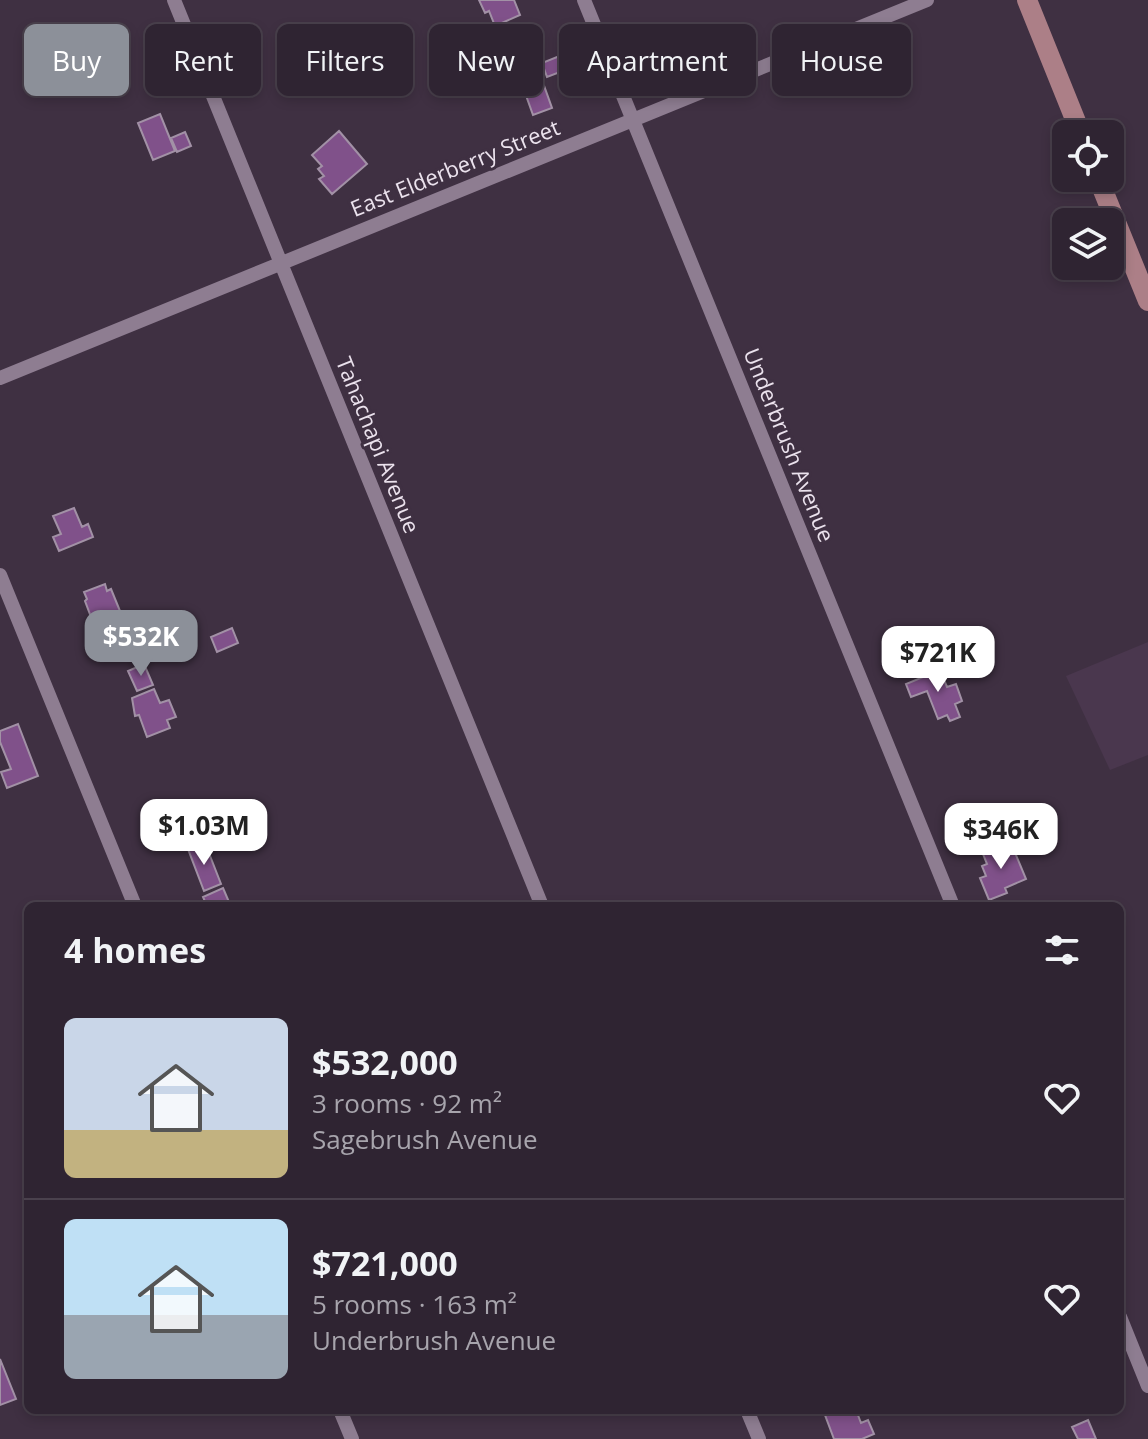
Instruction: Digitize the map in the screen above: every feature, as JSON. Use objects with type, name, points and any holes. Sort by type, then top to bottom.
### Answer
[{"type":"main road","points":[[1027,0],[1075,120]]},
{"type":"main road","points":[[1104,192],[1148,301]]},
{"type":"street","name":"Tahachapi Avenue","points":[[174,0],[540,902]]},
{"type":"street","name":"Underbrush Avenue","points":[[584,0],[951,902]]},
{"type":"street","name":"East Elderberry Street","points":[[0,378],[927,0]]},
{"type":"street","points":[[0,575],[133,902]]},
{"type":"street","points":[[1124,1327],[1148,1386]]},
{"type":"street","points":[[342,1414],[352,1439]]},
{"type":"street","points":[[749,1414],[759,1439]]},
{"type":"shaded area","points":[[1148,642],[1148,755],[1110,770],[1066,676]]},
{"type":"building","points":[[479,0],[514,0],[520,15],[494,24],[489,11],[485,13]]},
{"type":"building","points":[[559,56],[559,72],[547,77],[543,63]]},
{"type":"building","points":[[543,83],[552,108],[533,115],[526,96],[543,96]]},
{"type":"building","points":[[160,114],[175,151],[153,160],[138,123]]},
{"type":"building","points":[[339,131],[367,164],[332,194],[319,179],[324,176],[318,169],[322,166],[312,155]]},
{"type":"building","points":[[185,132],[191,146],[177,152],[171,138]]},
{"type":"building","points":[[74,508],[82,527],[88,524],[93,537],[59,551],[53,537],[61,534],[53,516]]},
{"type":"building","points":[[105,584],[107,591],[111,589],[122,616],[125,614],[129,624],[120,628],[125,640],[107,647],[94,616],[91,617],[84,592]]},
{"type":"building","points":[[232,628],[238,643],[217,652],[211,637]]},
{"type":"building","points":[[177,640],[182,652],[166,659],[161,647]]},
{"type":"building","points":[[144,664],[153,685],[137,691],[128,671]]},
{"type":"building","points":[[940,670],[947,687],[956,684],[962,701],[955,704],[960,717],[950,721],[947,715],[938,719],[927,691],[911,697],[906,684]]},
{"type":"building","points":[[154,689],[160,703],[169,700],[176,717],[167,720],[170,728],[147,737],[139,715],[135,716],[132,698]]},
{"type":"building","points":[[18,724],[38,776],[7,788],[1,772],[11,769],[0,742],[0,731]]},
{"type":"building","points":[[205,843],[221,884],[204,891],[188,849]]},
{"type":"building","points":[[1011,843],[1026,879],[1005,888],[1007,893],[989,900],[980,878],[986,876],[982,866],[987,864],[983,854]]},
{"type":"building","points":[[223,888],[229,902],[205,902],[203,897]]},
{"type":"building","points":[[0,1359],[16,1399],[0,1405]]},
{"type":"building","points":[[858,1414],[861,1423],[868,1420],[874,1434],[862,1439],[834,1439],[825,1415]]},
{"type":"building","points":[[1088,1420],[1096,1439],[1078,1439],[1072,1427]]}]
